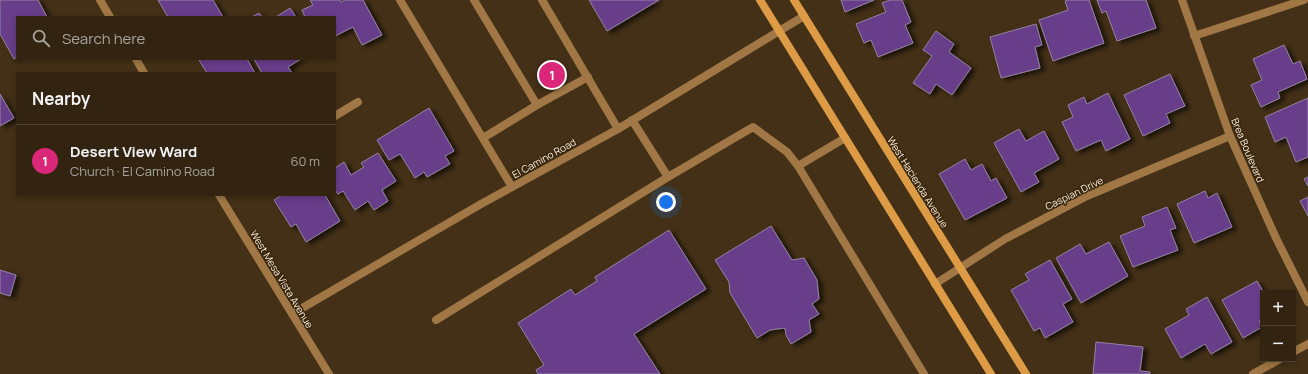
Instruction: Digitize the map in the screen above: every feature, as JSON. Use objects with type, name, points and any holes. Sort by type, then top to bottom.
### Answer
[{"type":"main road","points":[[760,0],[991,374]]},
{"type":"main road","name":"West Hacienda Avenue","points":[[794,0],[1026,374]]},
{"type":"street","points":[[100,0],[109,16]]},
{"type":"street","points":[[400,0],[512,187]]},
{"type":"street","points":[[474,0],[537,105]]},
{"type":"street","points":[[542,0],[618,129]]},
{"type":"street","name":"Brea Boulevard","points":[[1182,0],[1230,136],[1276,238],[1308,302]]},
{"type":"street","points":[[1194,36],[1304,0]]},
{"type":"street","name":"El Camino Road","points":[[292,314],[512,187],[618,129],[804,16]]},
{"type":"street","points":[[137,60],[143,72]]},
{"type":"street","points":[[483,138],[537,105],[588,77]]},
{"type":"street","points":[[336,115],[358,102]]},
{"type":"street","points":[[632,120],[668,177]]},
{"type":"street","points":[[436,320],[668,177],[753,127],[787,152],[798,166],[924,374]]},
{"type":"street","name":"Caspian Drive","points":[[935,284],[1005,239],[1087,196],[1230,136]]},
{"type":"street","points":[[798,166],[845,138]]},
{"type":"street","name":"West Mesa Vista Avenue","points":[[220,196],[329,374]]},
{"type":"street","points":[[1296,350],[1308,344]]},
{"type":"street","points":[[1253,374],[1275,362]]},
{"type":"building","points":[[0,0],[38,0],[46,16],[16,16],[16,58],[14,59],[0,34]]},
{"type":"building","points":[[158,0],[213,0],[222,16],[167,16]]},
{"type":"building","points":[[310,0],[340,0],[341,2],[345,0],[363,0],[382,35],[362,45],[353,27],[336,36],[336,16],[305,16],[302,10],[313,5]]},
{"type":"building","points":[[589,0],[659,0],[607,31]]},
{"type":"building","points":[[841,0],[874,0],[845,12]]},
{"type":"building","points":[[890,0],[902,0],[911,22],[905,25],[913,43],[878,57],[871,40],[864,43],[856,24],[886,12],[882,3]]},
{"type":"building","points":[[1089,0],[1104,43],[1053,61],[1039,20],[1068,10],[1065,1]]},
{"type":"building","points":[[1097,0],[1146,0],[1156,28],[1117,41],[1106,11],[1102,13]]},
{"type":"building","points":[[290,8],[295,16],[278,16]]},
{"type":"building","points":[[259,13],[261,16],[254,16]]},
{"type":"building","points":[[1036,24],[1042,45],[1035,47],[1040,68],[1001,78],[990,37]]},
{"type":"building","points":[[936,31],[954,44],[949,52],[971,68],[952,95],[936,84],[930,94],[913,83],[932,56],[923,50]]},
{"type":"building","points":[[1284,45],[1293,64],[1300,61],[1307,79],[1278,92],[1280,98],[1261,107],[1251,85],[1262,80],[1253,59]]},
{"type":"building","points":[[199,60],[248,60],[254,72],[206,72]]},
{"type":"building","points":[[255,60],[299,60],[288,67],[291,72],[261,72]]},
{"type":"building","points":[[1170,74],[1185,106],[1166,114],[1170,123],[1143,136],[1124,95]]},
{"type":"building","points":[[1108,93],[1130,139],[1106,151],[1101,140],[1076,151],[1062,122],[1073,117],[1068,105],[1084,97],[1087,104]]},
{"type":"building","points":[[0,94],[14,118],[0,126]]},
{"type":"building","points":[[1308,98],[1308,157],[1296,162],[1286,137],[1275,142],[1265,117]]},
{"type":"building","points":[[429,108],[454,151],[445,156],[450,164],[427,177],[424,172],[415,178],[400,154],[389,160],[377,140]]},
{"type":"building","points":[[1019,129],[1026,141],[1044,131],[1059,159],[1034,173],[1039,182],[1021,192],[994,143]]},
{"type":"building","points":[[378,153],[396,181],[382,190],[388,201],[374,210],[368,201],[355,210],[343,191],[338,194],[336,191],[336,167],[344,162],[351,175],[364,167],[361,163]]},
{"type":"building","points":[[965,159],[971,170],[982,164],[991,181],[996,178],[1007,198],[965,220],[939,174]]},
{"type":"building","points":[[1308,177],[1308,186],[1304,179]]},
{"type":"building","points":[[1205,191],[1208,198],[1217,193],[1232,227],[1194,243],[1177,204]]},
{"type":"building","points":[[280,196],[326,196],[340,221],[306,242],[296,224],[291,227],[274,200]]},
{"type":"building","points":[[1308,197],[1308,216],[1300,201]]},
{"type":"building","points":[[1167,207],[1176,228],[1170,230],[1178,250],[1133,267],[1120,236],[1145,226],[1142,217]]},
{"type":"building","points":[[771,226],[792,260],[804,258],[817,280],[819,299],[812,304],[819,314],[809,320],[811,332],[791,344],[786,335],[785,328],[770,330],[757,338],[730,293],[729,282],[715,260]]},
{"type":"building","points":[[669,230],[706,289],[634,334],[660,374],[538,374],[536,370],[544,365],[518,323],[571,289],[575,295],[597,281],[595,277]]},
{"type":"building","points":[[1109,242],[1128,276],[1081,303],[1056,258],[1080,244],[1086,254]]},
{"type":"building","points":[[1050,260],[1072,299],[1063,304],[1073,322],[1045,338],[1040,328],[1034,331],[1011,290],[1029,280],[1025,274]]},
{"type":"building","points":[[0,270],[16,275],[10,296],[0,293]]},
{"type":"building","points":[[1257,281],[1262,290],[1260,290],[1260,328],[1243,338],[1222,300]]},
{"type":"building","points":[[1207,297],[1232,342],[1211,354],[1205,344],[1181,358],[1165,329],[1189,315],[1186,309]]},
{"type":"building","points":[[1096,342],[1143,347],[1140,371],[1150,372],[1150,374],[1093,374]]},
{"type":"place","name":"Desert View Ward","points":[[552,75]]}]
